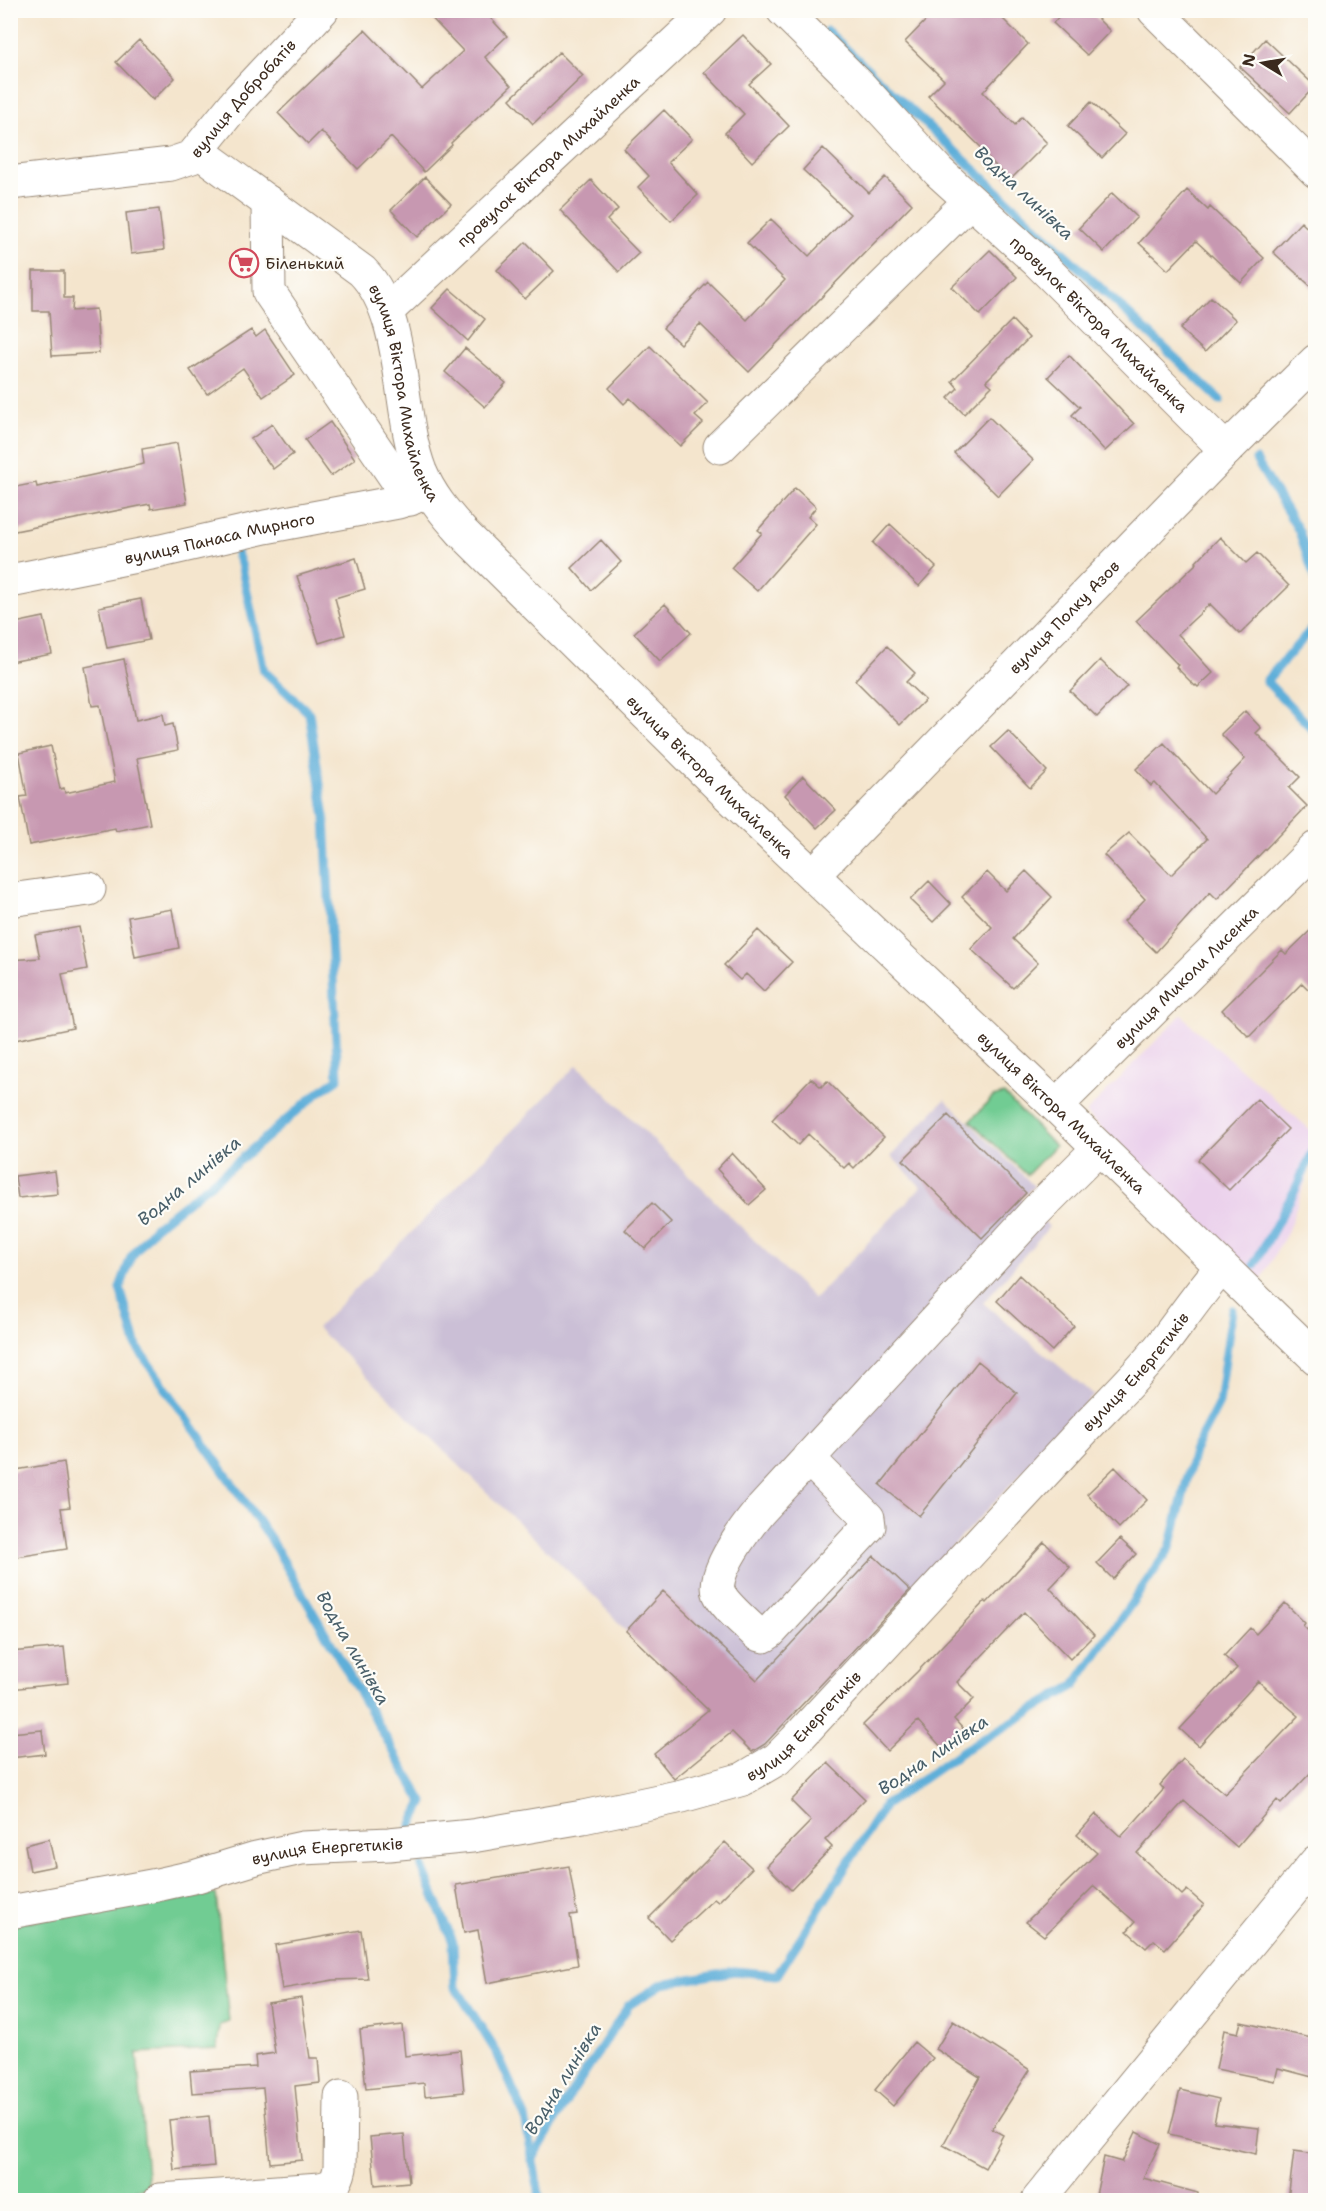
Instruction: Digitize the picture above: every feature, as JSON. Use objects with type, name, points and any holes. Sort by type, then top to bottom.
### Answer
[{"type":"street","name":"вулиця Добробатів","points":[[10,183],[171,164],[192,157],[239,99],[322,10]]},
{"type":"street","name":"провулок Віктора Михайленка","points":[[387,312],[710,10]]},
{"type":"street","name":"провулок Віктора Михайленка","points":[[783,10],[859,85],[939,172],[1045,269],[1226,450]]},
{"type":"street","points":[[1154,10],[1316,171]]},
{"type":"street","name":"вулиця Віктора Михайленка","points":[[198,151],[372,281],[387,312],[394,340],[414,450],[420,470],[420,495],[462,532],[724,791],[1056,1106],[1316,1358]]},
{"type":"street","points":[[720,447],[970,201]]},
{"type":"street","points":[[268,202],[269,292],[420,495]]},
{"type":"street","name":"вулиця Полку Азов","points":[[813,875],[1226,450],[1316,361]]},
{"type":"street","name":"вулиця Панаса Мирного","points":[[10,580],[420,495]]},
{"type":"street","name":"вулиця Миколи Лисенка","points":[[1056,1106],[1316,848]]},
{"type":"street","points":[[10,900],[89,889]]},
{"type":"street","points":[[808,1458],[868,1518],[869,1526],[764,1636],[758,1634],[721,1597],[717,1580],[746,1528],[808,1458],[1036,1211],[1099,1148]]},
{"type":"street","name":"вулиця Енергетиків","points":[[10,1912],[157,1885],[302,1848],[438,1840],[583,1817],[729,1785],[761,1770],[777,1759],[795,1741],[1133,1379],[1161,1347],[1205,1286],[1221,1268]]},
{"type":"street","points":[[1038,2200],[1316,1862]]},
{"type":"street","points":[[160,2200],[320,2189],[334,2184],[338,2179],[340,2168],[341,2097]]},
{"type":"shaded area","points":[[1182,1014],[1191,1025],[1315,1134],[1315,1154],[1287,1233],[1260,1281],[1086,1113]]},
{"type":"shaded area","points":[[577,1065],[814,1299],[921,1187],[891,1156],[945,1099],[1034,1186],[1021,1199],[1036,1211],[1049,1227],[983,1303],[1094,1395],[757,1756],[317,1328]]},
{"type":"green space","points":[[1004,1094],[1055,1146],[1027,1175],[970,1121],[993,1097]]},
{"type":"green space","points":[[216,1894],[229,2022],[220,2025],[218,2049],[137,2053],[148,2188],[63,2200],[11,2200],[10,1924]]},
{"type":"building","points":[[424,10],[483,10],[507,36],[485,57],[511,86],[424,172],[391,137],[358,169],[321,131],[308,144],[278,113],[365,30],[422,89],[463,51]]},
{"type":"building","points":[[936,10],[994,10],[1028,44],[983,92],[1015,125],[1022,117],[1047,143],[1010,180],[985,155],[987,153],[928,96],[944,80],[905,42]]},
{"type":"building","points":[[1065,10],[1089,10],[1110,31],[1087,55],[1053,23]]},
{"type":"building","points":[[743,35],[771,64],[749,84],[789,126],[752,162],[725,133],[744,114],[704,72]]},
{"type":"building","points":[[1265,39],[1315,86],[1290,113],[1240,67]]},
{"type":"building","points":[[139,40],[175,78],[153,100],[116,62]]},
{"type":"building","points":[[559,52],[583,76],[533,124],[510,99]]},
{"type":"building","points":[[1091,102],[1125,134],[1102,158],[1068,126]]},
{"type":"building","points":[[664,110],[692,139],[668,162],[698,195],[671,221],[638,187],[649,176],[624,149]]},
{"type":"building","points":[[823,148],[869,193],[885,177],[912,204],[749,372],[700,324],[680,344],[663,328],[708,282],[747,320],[785,280],[747,243],[771,219],[809,256],[850,214],[803,170]]},
{"type":"building","points":[[425,177],[451,204],[417,237],[391,210]]},
{"type":"building","points":[[591,180],[618,209],[607,220],[639,253],[619,272],[560,210]]},
{"type":"building","points":[[1187,190],[1208,210],[1210,207],[1264,258],[1241,283],[1196,241],[1168,270],[1139,243]]},
{"type":"building","points":[[1112,193],[1137,217],[1104,252],[1079,228]]},
{"type":"building","points":[[159,209],[164,250],[131,254],[126,213]]},
{"type":"building","points":[[1301,222],[1316,236],[1316,291],[1273,252]]},
{"type":"building","points":[[526,242],[554,271],[525,299],[497,270]]},
{"type":"building","points":[[990,250],[1017,277],[980,315],[952,287]]},
{"type":"building","points":[[33,271],[64,271],[64,298],[73,298],[72,311],[96,309],[99,353],[52,356],[49,311],[33,311]]},
{"type":"building","points":[[450,289],[485,319],[468,341],[432,308]]},
{"type":"building","points":[[1211,297],[1236,320],[1205,352],[1180,329]]},
{"type":"building","points":[[1012,320],[1029,338],[986,381],[992,386],[964,414],[948,398],[958,388],[952,381]]},
{"type":"building","points":[[251,330],[256,337],[265,330],[295,375],[263,397],[243,368],[207,394],[190,370]]},
{"type":"building","points":[[650,346],[708,403],[695,416],[703,423],[680,446],[630,398],[624,404],[609,388]]},
{"type":"building","points":[[465,348],[506,383],[485,407],[445,372]]},
{"type":"building","points":[[1069,355],[1134,424],[1105,451],[1072,415],[1080,407],[1048,377]]},
{"type":"building","points":[[989,417],[1033,460],[998,496],[954,453]]},
{"type":"building","points":[[330,422],[355,459],[331,476],[305,440]]},
{"type":"building","points":[[272,424],[293,454],[273,469],[251,439]]},
{"type":"building","points":[[177,443],[187,503],[151,509],[150,504],[10,532],[10,488],[36,483],[37,487],[144,464],[142,449]]},
{"type":"building","points":[[795,488],[816,507],[808,517],[816,524],[757,591],[731,568],[762,533],[758,530]]},
{"type":"building","points":[[890,524],[936,567],[919,586],[873,543]]},
{"type":"building","points":[[1220,537],[1246,563],[1257,553],[1289,586],[1240,634],[1210,604],[1178,634],[1213,673],[1198,687],[1176,667],[1178,665],[1136,621],[1197,563]]},
{"type":"building","points":[[601,540],[621,562],[591,590],[572,568]]},
{"type":"building","points":[[356,558],[365,589],[335,598],[345,635],[319,643],[297,576]]},
{"type":"building","points":[[141,599],[149,640],[107,648],[99,607]]},
{"type":"building","points":[[665,604],[691,633],[660,661],[634,633]]},
{"type":"building","points":[[44,617],[52,654],[10,662],[10,624]]},
{"type":"building","points":[[887,646],[915,673],[906,682],[925,700],[900,725],[855,680]]},
{"type":"building","points":[[124,659],[136,720],[163,714],[165,726],[173,724],[178,750],[137,758],[150,824],[116,831],[115,828],[29,845],[20,797],[27,796],[19,753],[51,746],[60,789],[64,788],[65,793],[115,782],[100,705],[92,706],[85,667]]},
{"type":"building","points":[[1100,660],[1127,686],[1097,717],[1070,691]]},
{"type":"building","points":[[1245,711],[1261,728],[1256,733],[1300,777],[1289,788],[1307,806],[1217,899],[1210,892],[1156,952],[1124,921],[1145,899],[1104,855],[1129,833],[1171,875],[1207,839],[1155,783],[1151,786],[1136,769],[1164,743],[1212,794],[1245,759],[1221,734]]},
{"type":"building","points":[[1008,731],[1047,771],[1030,788],[991,747]]},
{"type":"building","points":[[803,776],[836,810],[817,828],[785,795]]},
{"type":"building","points":[[1026,871],[1052,897],[1013,939],[1038,963],[1013,988],[971,949],[992,927],[962,897],[987,872],[1006,891]]},
{"type":"building","points":[[929,881],[951,904],[933,922],[910,900]]},
{"type":"building","points":[[172,909],[179,948],[135,957],[128,917]]},
{"type":"building","points":[[1316,925],[1316,997],[1302,983],[1249,1037],[1222,1010],[1282,950],[1286,954]]},
{"type":"building","points":[[79,927],[87,969],[62,974],[73,1028],[10,1041],[10,960],[40,958],[35,935]]},
{"type":"building","points":[[758,930],[792,962],[764,991],[746,974],[740,980],[724,965]]},
{"type":"building","points":[[811,1078],[821,1087],[827,1081],[884,1137],[854,1168],[849,1163],[844,1168],[808,1134],[798,1145],[772,1120]]},
{"type":"building","points":[[1257,1099],[1288,1129],[1229,1190],[1198,1160]]},
{"type":"building","points":[[948,1115],[1026,1193],[982,1238],[903,1160]]},
{"type":"building","points":[[732,1153],[766,1190],[749,1205],[717,1169]]},
{"type":"building","points":[[55,1171],[58,1194],[18,1198],[15,1176]]},
{"type":"building","points":[[652,1203],[671,1222],[645,1249],[625,1230]]},
{"type":"building","points":[[1019,1275],[1074,1326],[1052,1351],[997,1301]]},
{"type":"building","points":[[978,1361],[1017,1393],[919,1516],[880,1485]]},
{"type":"building","points":[[64,1462],[70,1507],[61,1508],[67,1549],[17,1557],[10,1516],[10,1471]]},
{"type":"building","points":[[1115,1467],[1147,1500],[1119,1528],[1087,1494]]},
{"type":"building","points":[[1120,1539],[1136,1554],[1113,1579],[1097,1563]]},
{"type":"building","points":[[1044,1542],[1070,1567],[1050,1588],[1094,1635],[1070,1659],[1024,1612],[957,1682],[974,1699],[954,1719],[964,1730],[943,1749],[918,1721],[887,1751],[863,1725],[985,1601],[987,1603]]},
{"type":"building","points":[[874,1556],[910,1590],[765,1744],[752,1752],[732,1732],[674,1779],[654,1754],[708,1710],[626,1631],[663,1591],[757,1680]]},
{"type":"building","points":[[1285,1603],[1316,1638],[1316,1767],[1281,1804],[1277,1800],[1237,1847],[1184,1801],[1137,1853],[1182,1895],[1187,1890],[1204,1905],[1165,1949],[1154,1940],[1146,1948],[1127,1931],[1135,1922],[1094,1886],[1044,1936],[1026,1922],[1097,1853],[1077,1835],[1096,1814],[1121,1837],[1164,1789],[1160,1785],[1183,1759],[1225,1794],[1299,1716],[1258,1681],[1199,1746],[1180,1729],[1237,1668],[1224,1656],[1250,1628],[1256,1634]]},
{"type":"building","points":[[64,1647],[68,1683],[10,1689],[10,1652]]},
{"type":"building","points":[[42,1730],[45,1754],[10,1758],[10,1733]]},
{"type":"building","points":[[828,1763],[865,1799],[825,1840],[832,1847],[791,1890],[767,1866],[811,1821],[791,1801]]},
{"type":"building","points":[[49,1839],[55,1866],[30,1871],[25,1845]]},
{"type":"building","points":[[725,1842],[752,1868],[718,1902],[714,1899],[670,1940],[649,1918]]},
{"type":"building","points":[[569,1866],[577,1914],[570,1915],[578,1965],[487,1983],[478,1930],[464,1933],[456,1885]]},
{"type":"building","points":[[361,1930],[368,1979],[333,1980],[282,1989],[275,1945]]},
{"type":"building","points":[[301,1998],[310,2058],[318,2058],[320,2083],[295,2086],[302,2160],[270,2163],[263,2088],[192,2093],[190,2071],[256,2067],[255,2056],[275,2053],[268,2003]]},
{"type":"building","points":[[953,2021],[1030,2070],[992,2129],[1003,2135],[985,2168],[943,2145],[980,2077],[936,2049]]},
{"type":"building","points":[[1241,2022],[1316,2039],[1316,2078],[1278,2068],[1275,2081],[1216,2069],[1224,2030],[1238,2033]]},
{"type":"building","points":[[402,2025],[405,2056],[460,2050],[464,2092],[425,2096],[424,2083],[366,2089],[360,2030]]},
{"type":"building","points":[[914,2042],[933,2058],[893,2106],[875,2090]]},
{"type":"building","points":[[1180,2090],[1219,2099],[1214,2123],[1259,2128],[1256,2154],[1169,2134]]},
{"type":"building","points":[[209,2116],[214,2166],[174,2170],[169,2120]]},
{"type":"building","points":[[1136,2132],[1160,2144],[1143,2178],[1198,2193],[1198,2200],[1095,2200],[1104,2157],[1122,2162]]},
{"type":"building","points":[[404,2134],[409,2182],[375,2185],[370,2137]]},
{"type":"building","points":[[1294,2151],[1316,2154],[1316,2200],[1288,2200]]},
{"type":"waterway","name":"Водна линівка","points":[[827,31],[1220,400]]},
{"type":"waterway","name":"Водна линівка","points":[[1256,460],[1299,531],[1316,581]]},
{"type":"waterway","name":"Водна линівка","points":[[232,540],[241,564],[264,671],[309,713],[325,817],[338,1079],[319,1092],[234,1165],[154,1228],[131,1257],[120,1288],[137,1347],[270,1538],[423,1802],[411,1826],[412,1837]]},
{"type":"waterway","name":"Водна линівка","points":[[1316,624],[1266,681],[1316,733]]},
{"type":"waterway","name":"Водна линівка","points":[[1254,1265],[1295,1190],[1316,1145]]},
{"type":"waterway","name":"Водна линівка","points":[[532,2160],[570,2095],[629,2005],[662,1984],[734,1971],[777,1975],[885,1805],[964,1750],[1074,1686],[1170,1548],[1194,1451],[1219,1403],[1232,1310]]},
{"type":"waterway","name":"Водна линівка","points":[[422,1867],[453,1942],[455,1986],[497,2053],[525,2117],[540,2200]]},
{"type":"place","name":"Біленький","points":[[244,263]]}]
